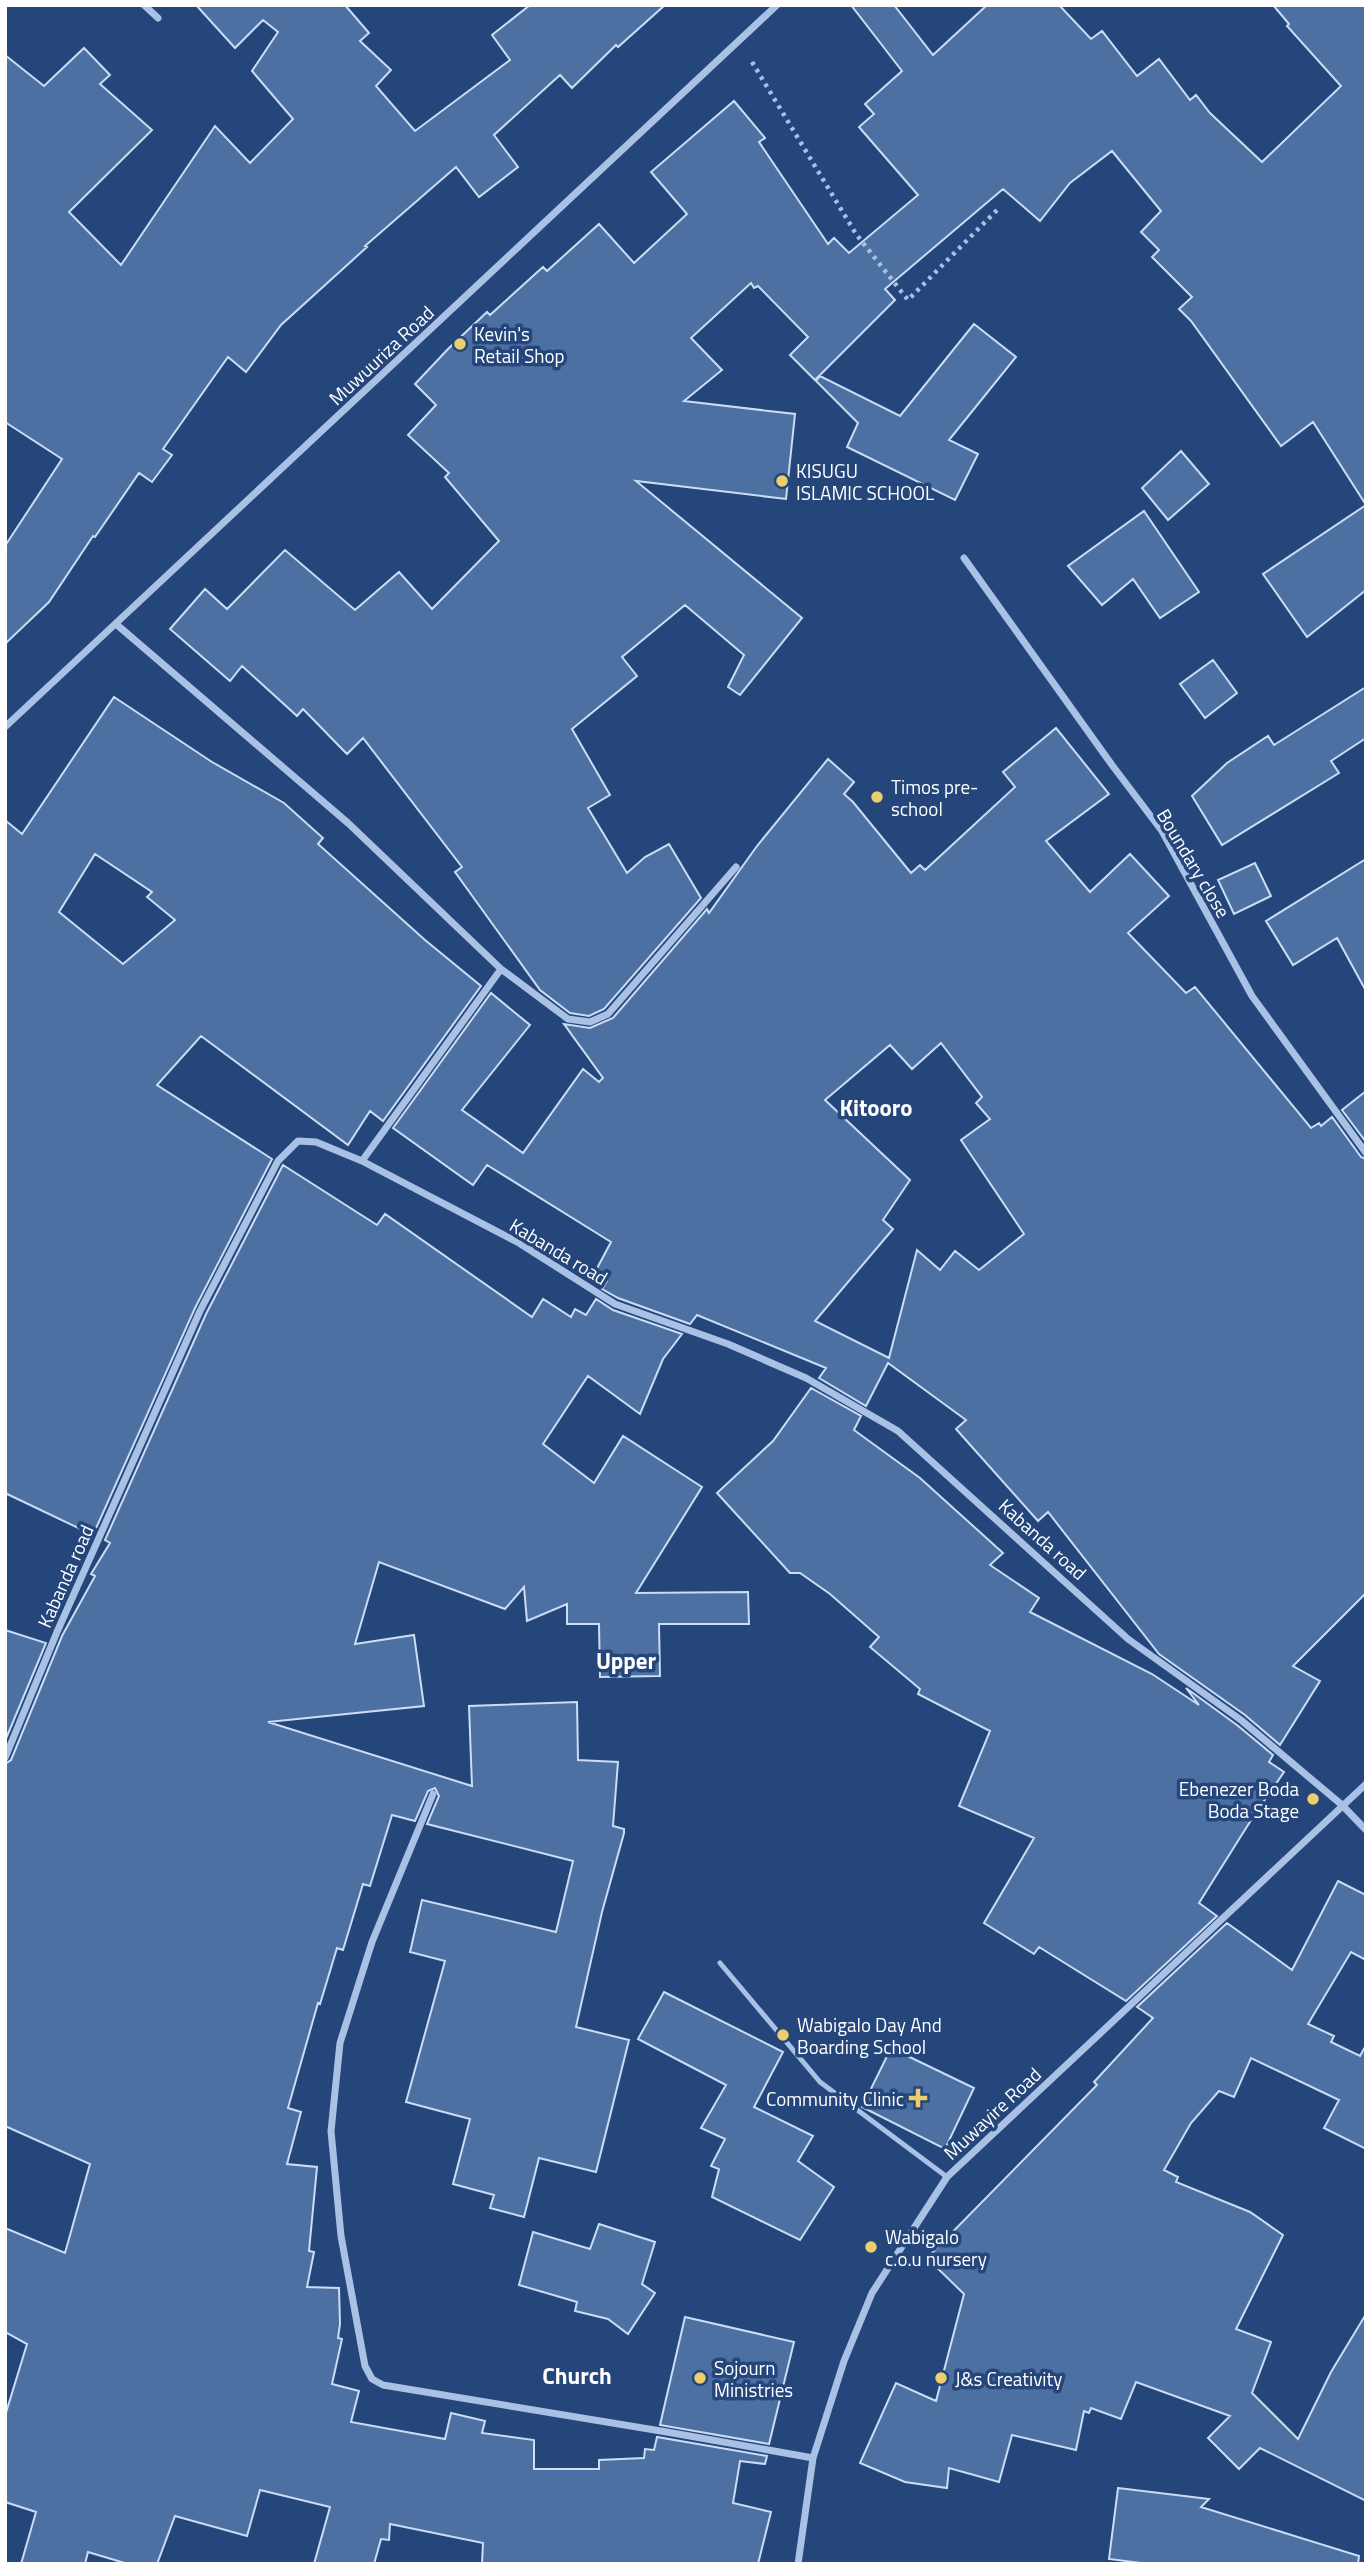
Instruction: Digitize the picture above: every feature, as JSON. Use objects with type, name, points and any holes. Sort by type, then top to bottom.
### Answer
[{"type":"street","points":[[144,5],[158,18]]},
{"type":"street","name":"Muwuuriza Road","points":[[5,727],[777,5]]},
{"type":"street","name":"Boundary close","points":[[964,558],[1162,831],[1252,996],[1366,1153]]},
{"type":"street","points":[[116,624],[348,823],[501,969],[568,1018],[590,1022],[608,1014],[736,867]]},
{"type":"street","points":[[362,1161],[501,969]]},
{"type":"street","name":"Kabanda road","points":[[5,1758],[57,1632],[200,1311],[278,1161],[298,1140],[316,1142],[362,1161],[519,1243],[615,1304],[728,1344],[806,1378],[898,1431],[1128,1639],[1241,1720],[1342,1805],[1366,1830]]},
{"type":"street","name":"Muwayire Road","points":[[798,2564],[813,2458],[844,2361],[872,2293],[947,2177],[1366,1784]]},
{"type":"street","points":[[433,1794],[372,1942],[338,2055],[331,2131],[339,2210],[365,2366],[372,2379],[383,2385],[813,2458]]},
{"type":"lane","points":[[720,1962],[820,2082],[947,2177]]},
{"type":"path","points":[[752,61],[856,234],[908,300],[997,210]]},
{"type":"building","points":[[196,5],[345,5],[369,33],[360,41],[391,70],[376,86],[415,131],[510,60],[492,35],[530,5],[665,5],[618,47],[616,45],[572,88],[560,75],[494,135],[518,167],[479,197],[456,167],[365,246],[367,247],[281,325],[246,372],[228,357],[163,449],[172,455],[152,482],[139,473],[49,602],[5,644],[5,546],[62,459],[5,422],[5,55],[44,86],[84,48],[110,75],[100,84],[152,130],[69,212],[121,265],[215,126],[250,163],[293,119],[252,71],[278,32],[263,20],[235,48]]},
{"type":"building","points":[[851,5],[894,5],[933,55],[987,5],[1059,5],[1091,39],[1102,31],[1137,76],[1159,59],[1190,100],[1196,95],[1210,113],[1262,162],[1341,86],[1287,26],[1289,24],[1273,5],[1366,5],[1366,505],[1313,422],[1281,446],[1191,321],[1179,309],[1192,297],[1152,257],[1159,250],[1141,232],[1161,211],[1112,151],[1070,183],[1040,221],[1003,189],[885,289],[895,300],[815,380],[790,355],[808,337],[758,286],[754,288],[751,283],[691,338],[722,370],[684,401],[795,414],[786,499],[636,481],[802,618],[740,695],[728,687],[744,655],[685,605],[622,657],[637,676],[572,729],[610,795],[588,808],[627,873],[645,857],[669,844],[701,898],[604,1009],[589,1016],[570,1013],[540,990],[455,872],[462,867],[363,738],[347,754],[303,709],[297,716],[242,666],[230,681],[170,629],[205,589],[227,609],[285,550],[355,610],[399,572],[432,609],[499,541],[445,477],[449,473],[408,435],[436,405],[415,384],[487,312],[490,315],[543,267],[547,271],[599,224],[634,263],[687,214],[651,172],[734,101],[765,138],[759,142],[828,244],[834,238],[849,253],[918,195],[859,127],[874,114],[865,104],[902,71]]},
{"type":"building","points":[[974,324],[1016,357],[949,440],[978,454],[955,500],[847,447],[858,423],[816,381],[820,376],[900,416]]},
{"type":"building","points":[[1181,451],[1209,484],[1168,520],[1142,488]]},
{"type":"building","points":[[1366,505],[1366,590],[1307,637],[1263,574]]},
{"type":"building","points":[[1144,511],[1199,592],[1160,618],[1133,579],[1102,605],[1068,566]]},
{"type":"building","points":[[1213,660],[1237,693],[1205,718],[1180,684]]},
{"type":"building","points":[[1366,687],[1366,738],[1331,761],[1339,773],[1222,845],[1192,796],[1227,763],[1268,736],[1274,745]]},
{"type":"building","points":[[114,697],[212,762],[284,803],[323,838],[318,844],[425,940],[481,986],[383,1121],[370,1111],[348,1145],[201,1036],[157,1085],[272,1159],[195,1308],[93,1535],[5,1493],[5,820],[22,834]],"holes":[[[95,854],[152,892],[147,897],[175,920],[123,964],[59,912]]]},
{"type":"building","points":[[1056,728],[1109,794],[1046,841],[1090,892],[1130,854],[1169,896],[1128,933],[1186,993],[1195,987],[1311,1128],[1319,1123],[1321,1126],[1332,1117],[1361,1157],[1366,1159],[1366,1593],[1293,1666],[1320,1681],[1280,1745],[1245,1715],[1159,1654],[1048,1512],[1038,1521],[956,1429],[966,1420],[888,1363],[866,1406],[819,1378],[826,1368],[697,1315],[690,1324],[618,1298],[602,1289],[607,1281],[595,1272],[611,1242],[487,1165],[473,1185],[393,1128],[491,993],[530,1025],[462,1110],[523,1153],[583,1069],[599,1082],[603,1078],[564,1024],[590,1028],[613,1018],[707,909],[709,913],[757,846],[828,759],[854,782],[844,794],[911,873],[920,865],[925,870],[1015,787],[1003,772]],"holes":[[[941,1043],[982,1097],[976,1103],[990,1119],[961,1140],[1024,1234],[979,1270],[955,1251],[940,1270],[917,1250],[889,1358],[815,1321],[893,1229],[883,1220],[910,1180],[825,1100],[890,1045],[912,1069]]]},
{"type":"building","points":[[1366,859],[1366,991],[1337,938],[1293,965],[1266,921]]},
{"type":"building","points":[[1255,863],[1271,896],[1234,914],[1218,880]]},
{"type":"building","points":[[1366,1091],[1366,1142],[1342,1110]]},
{"type":"building","points":[[283,1165],[377,1225],[385,1214],[532,1317],[543,1299],[571,1317],[575,1309],[586,1315],[596,1299],[613,1310],[682,1334],[663,1359],[640,1414],[588,1376],[543,1444],[594,1483],[623,1436],[702,1487],[636,1593],[748,1592],[749,1624],[659,1624],[660,1676],[600,1677],[599,1624],[567,1624],[567,1604],[527,1621],[524,1587],[505,1609],[379,1562],[355,1644],[414,1635],[424,1706],[268,1722],[472,1786],[469,1706],[577,1702],[578,1760],[618,1762],[613,1826],[624,1829],[624,1833],[602,1912],[576,2027],[629,2040],[596,2172],[539,2158],[524,2217],[490,2208],[494,2195],[453,2184],[470,2119],[406,2102],[445,1961],[410,1952],[422,1900],[556,1932],[573,1861],[427,1824],[439,1796],[435,1788],[428,1791],[415,1821],[392,1815],[370,1886],[363,1884],[343,1950],[337,1948],[288,2108],[301,2112],[287,2164],[317,2167],[309,2251],[314,2252],[307,2287],[339,2288],[338,2338],[342,2339],[332,2384],[359,2391],[351,2422],[445,2439],[451,2413],[485,2421],[482,2433],[534,2440],[534,2469],[599,2469],[599,2460],[644,2458],[645,2449],[654,2450],[657,2437],[767,2456],[765,2464],[740,2461],[733,2503],[771,2512],[758,2564],[482,2564],[483,2543],[390,2524],[389,2540],[381,2539],[374,2564],[314,2564],[330,2507],[260,2490],[247,2536],[175,2516],[157,2564],[128,2564],[88,2552],[85,2564],[21,2564],[36,2512],[5,2502],[5,2416],[27,2344],[5,2332],[5,2228],[65,2253],[90,2164],[5,2126],[5,1764],[11,1760],[62,1636],[95,1576],[91,1574],[110,1543],[105,1540],[206,1314]]},
{"type":"building","points":[[811,1388],[861,1416],[854,1430],[920,1478],[1003,1553],[990,1565],[1039,1598],[1030,1612],[1152,1674],[1199,1705],[1186,1688],[1273,1755],[1269,1762],[1284,1772],[1199,1903],[1217,1916],[1126,2001],[1039,1947],[1034,1954],[984,1923],[1034,1838],[959,1806],[990,1731],[918,1694],[920,1689],[870,1647],[879,1637],[830,1594],[800,1573],[790,1573],[717,1493],[773,1441]]},
{"type":"building","points":[[5,1630],[46,1643],[5,1741]]},
{"type":"building","points":[[1338,1881],[1366,1895],[1366,1960],[1351,1952],[1308,2024],[1334,2036],[1331,2042],[1360,2056],[1366,2045],[1366,2149],[1324,2128],[1339,2100],[1251,2058],[1234,2097],[1219,2091],[1191,2123],[1164,2170],[1178,2177],[1176,2182],[1250,2212],[1283,2235],[1236,2329],[1271,2342],[1252,2393],[1298,2439],[1331,2372],[1366,2314],[1366,2501],[1260,2448],[1239,2469],[1208,2438],[1230,2416],[1136,2382],[1121,2419],[1091,2408],[1089,2413],[1084,2411],[1076,2450],[1012,2435],[999,2482],[949,2468],[947,2488],[905,2482],[860,2463],[896,2383],[936,2401],[964,2294],[927,2258],[1097,2085],[1094,2082],[1153,2018],[1137,2007],[1227,1923],[1292,1970]]},
{"type":"building","points":[[664,1992],[783,2052],[754,2107],[813,2136],[798,2161],[834,2187],[800,2240],[712,2197],[719,2169],[711,2166],[725,2139],[701,2128],[726,2085],[638,2039]]},
{"type":"building","name":"Community Clinic","points":[[891,2048],[974,2088],[945,2149],[862,2107]]},
{"type":"building","points":[[599,2224],[655,2242],[642,2284],[655,2293],[628,2334],[608,2319],[575,2311],[577,2302],[519,2285],[533,2232],[590,2249]]},
{"type":"building","points":[[685,2317],[794,2342],[769,2444],[660,2425]]},
{"type":"building","points":[[1118,2488],[1209,2499],[1201,2507],[1359,2556],[1358,2564],[1149,2564],[1109,2559]]},
{"type":"place","name":"Kevin's Retail Shop","points":[[460,344]]},
{"type":"place","name":"KISUGU ISLAMIC SCHOOL","points":[[782,481]]},
{"type":"place","name":"Timos pre- school","points":[[877,797]]},
{"type":"place","name":"Ebenezer Boda Boda Stage","points":[[1313,1799]]},
{"type":"place","name":"Wabigalo Day And Boarding School","points":[[783,2035]]},
{"type":"place","name":"Community Clinic","points":[[918,2098]]},
{"type":"place","name":"Wabigalo c.o.u nursery","points":[[871,2247]]},
{"type":"place","name":"Sojourn Ministries","points":[[700,2378]]},
{"type":"place","name":"J&s Creativity","points":[[941,2378]]},
{"type":"district","name":"Kitooro","points":[[876,1107]]},
{"type":"district","name":"Upper","points":[[626,1660]]},
{"type":"district","name":"Church","points":[[577,2375]]}]
